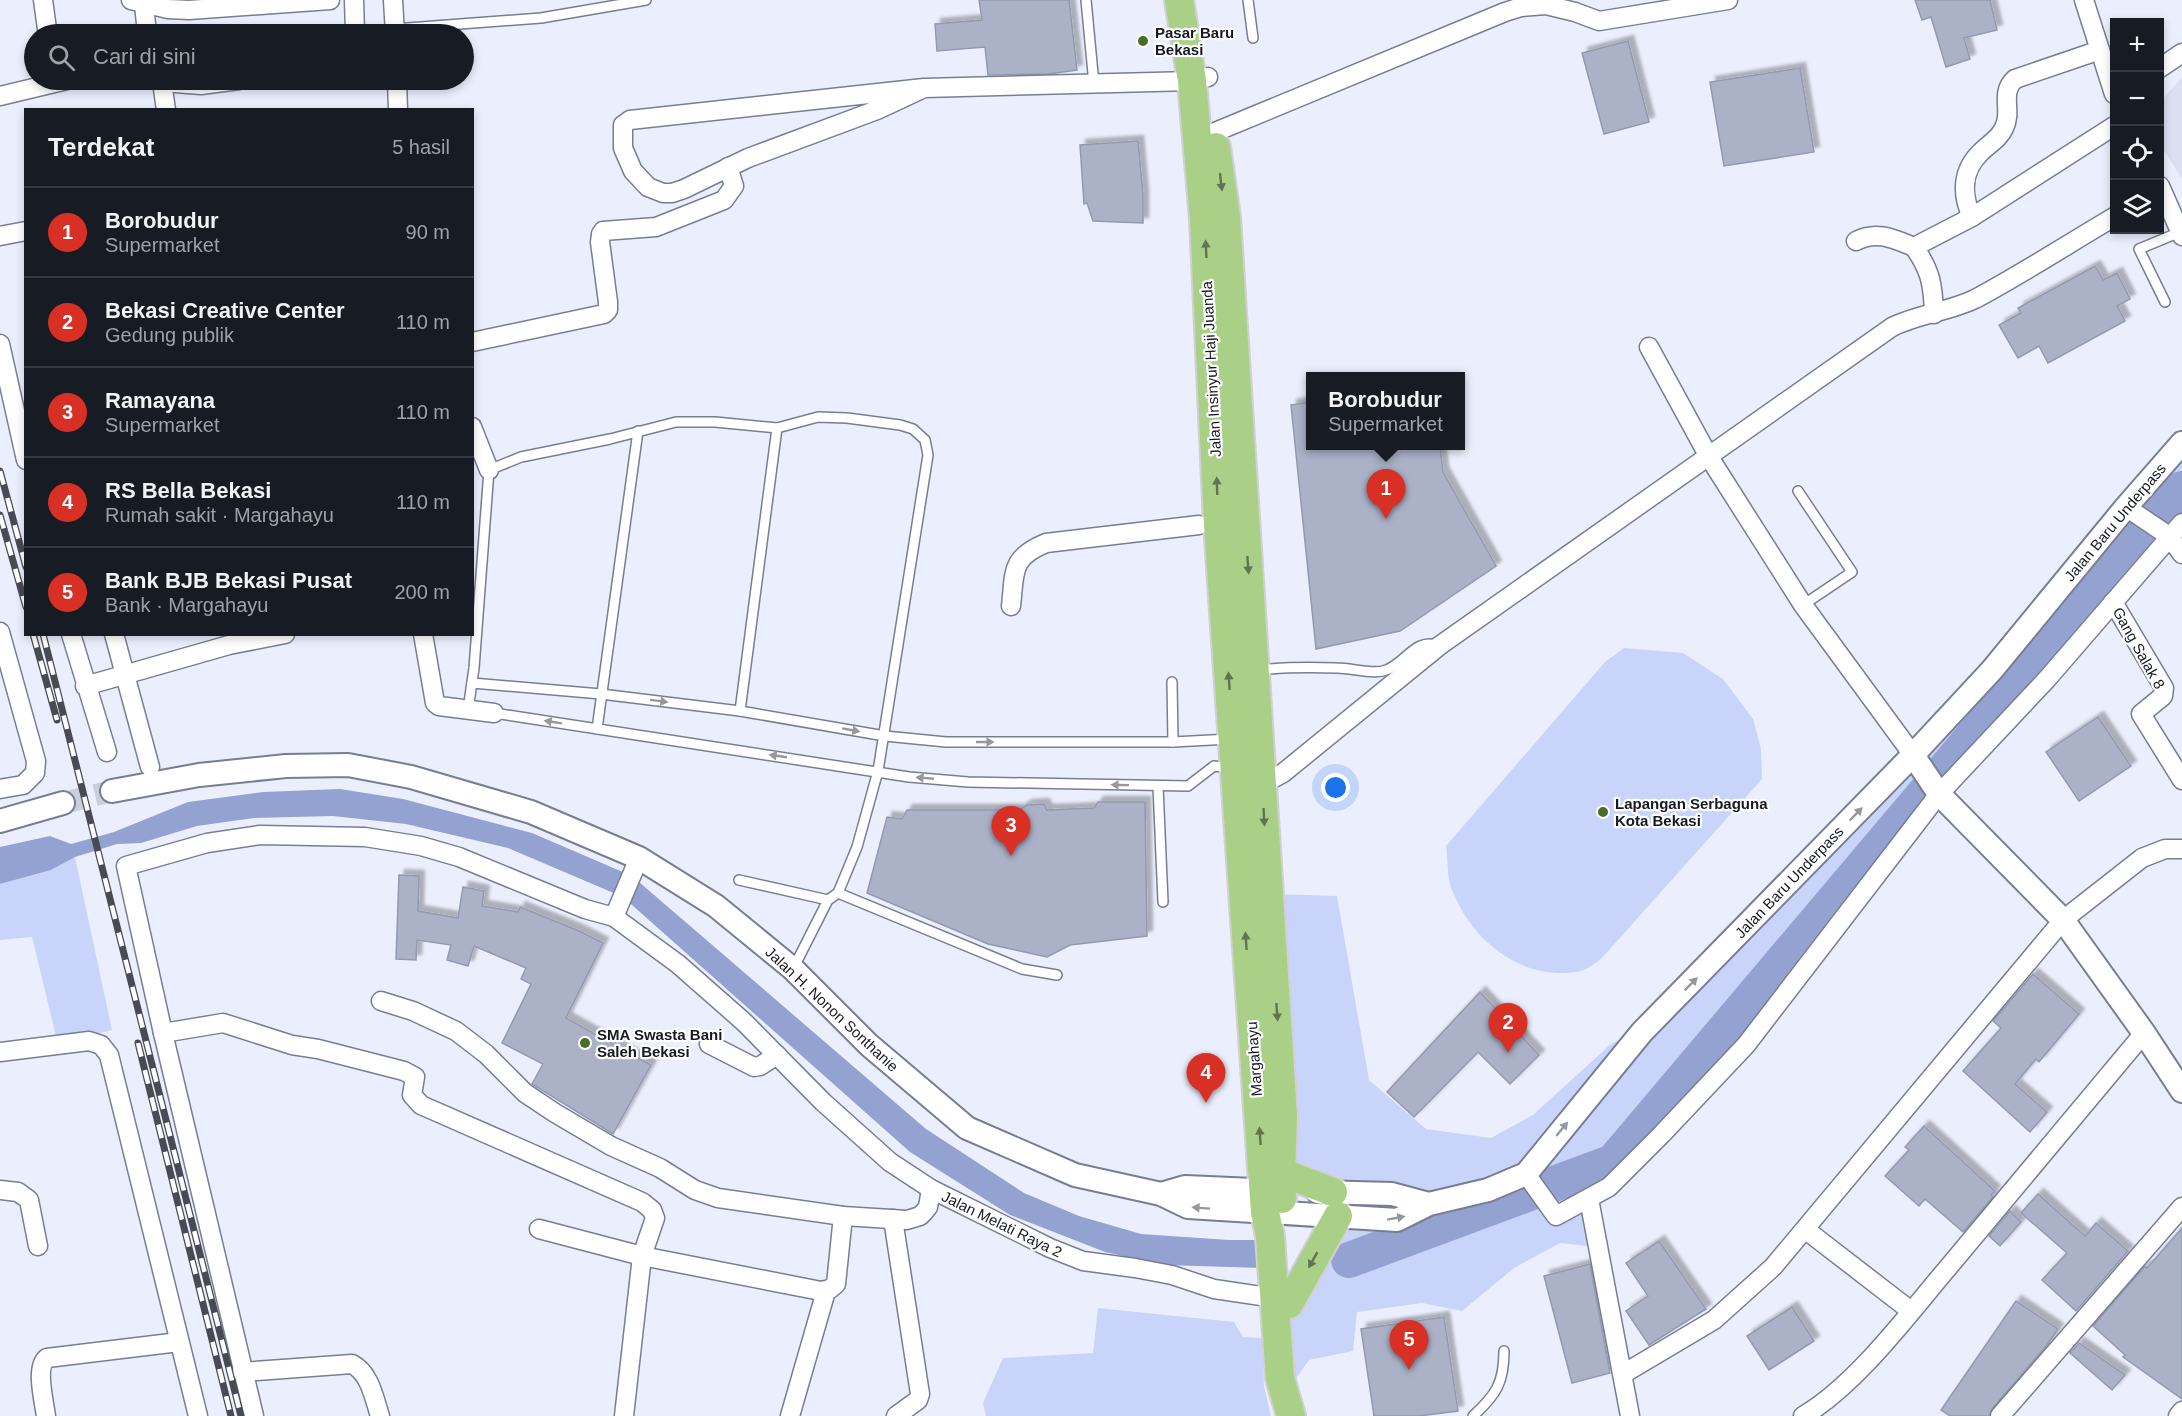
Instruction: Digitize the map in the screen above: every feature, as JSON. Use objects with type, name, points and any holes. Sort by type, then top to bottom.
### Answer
[{"type":"main road","name":"Jalan Insinyur Haji Juanda","points":[[1179,0],[1215,132],[1215,218]]},
{"type":"main road","name":"Jalan Insinyur Haji Juanda","points":[[1192,0],[1215,218],[1246,738]]},
{"type":"main road","name":"Jalan Insinyur Haji Juanda","points":[[1226,403],[1209,525],[1239,632],[1255,671],[1246,738]]},
{"type":"main road","points":[[1246,738],[1237,773],[1283,1117],[1266,1198],[1294,1381],[1291,1416]]},
{"type":"main road","points":[[1266,1198],[1336,1204],[1282,1300],[1280,1378],[1291,1416]]},
{"type":"street","points":[[43,0],[46,24]]},
{"type":"street","points":[[137,2],[168,9],[216,10],[330,0]]},
{"type":"street","points":[[354,0],[355,24]]},
{"type":"street","points":[[393,0],[394,24]]},
{"type":"street","points":[[1215,132],[1521,7],[1546,5],[1599,21],[1728,0]]},
{"type":"street","points":[[2084,0],[2110,79]]},
{"type":"street","points":[[137,2],[144,24]]},
{"type":"street","points":[[1972,217],[1966,204],[1966,174],[1975,158],[2005,127],[2007,121],[2006,93],[2010,83],[2015,79],[2100,50]]},
{"type":"street","points":[[2164,65],[2182,53]]},
{"type":"street","points":[[924,88],[877,110],[728,167],[672,193],[655,191],[641,181],[626,158],[623,148],[623,125],[630,120],[924,88],[1200,79]]},
{"type":"street","points":[[0,96],[25,90]]},
{"type":"street","points":[[162,90],[166,108]]},
{"type":"street","points":[[397,90],[398,108]]},
{"type":"street","points":[[1914,247],[1972,217],[2110,129]]},
{"type":"street","points":[[474,342],[604,314],[608,310],[608,302],[600,242],[603,231],[656,227],[724,200],[734,186],[728,167]]},
{"type":"street","points":[[2164,198],[2181,234]]},
{"type":"street","points":[[1237,773],[1272,779],[1283,773],[1439,646],[1892,327],[1903,321],[1934,314],[1974,299],[2110,220]]},
{"type":"street","points":[[0,236],[24,231]]},
{"type":"street","points":[[1856,241],[1868,236],[1879,235],[1914,247],[1928,268],[1932,283],[1934,314]]},
{"type":"street","points":[[0,344],[24,451]]},
{"type":"street","points":[[1648,347],[1709,457],[1803,605],[1939,794],[2063,920],[2144,1033],[2182,1091]]},
{"type":"street","points":[[474,432],[489,470]]},
{"type":"street","name":"Jalan Baru Underpass","points":[[1161,1194],[1185,1187],[1266,1198],[1336,1204],[1397,1220],[1429,1204],[1488,1190],[1526,1174],[1642,1032],[1913,755],[2000,661],[2132,511],[2182,443]]},
{"type":"street","points":[[2132,511],[2171,529],[2182,554]]},
{"type":"street","points":[[1011,606],[1016,565],[1023,557],[1046,543],[1209,525]]},
{"type":"street","points":[[1526,1174],[1556,1216],[1609,1187],[1662,1134],[1746,1045],[1939,794],[2047,679],[2113,602],[2171,529]]},
{"type":"street","name":"Gang Salak 8","points":[[2113,602],[2164,688],[2163,696],[2141,714],[2182,780]]},
{"type":"street","points":[[0,632],[36,761],[35,774],[23,785],[0,789]]},
{"type":"street","points":[[72,636],[107,752]]},
{"type":"street","points":[[115,636],[150,767]]},
{"type":"street","points":[[85,686],[230,645],[275,636]]},
{"type":"street","points":[[423,636],[435,703],[439,706],[494,713]]},
{"type":"street","name":"Jalan H. Nonon Sonthanie","points":[[112,791],[210,773],[286,766],[348,765],[411,777],[531,812],[639,858],[716,906],[793,969],[869,1046],[967,1128],[1075,1175],[1161,1194]]},
{"type":"street","points":[[0,821],[63,803]]},
{"type":"street","points":[[254,1416],[163,1033],[126,866],[207,843],[260,835],[333,836],[386,840],[439,850],[585,909],[614,917],[639,858]]},
{"type":"street","points":[[1623,1374],[1714,1320],[1773,1267],[2063,920],[2142,858],[2165,849],[2182,849]]},
{"type":"street","name":"Jalan Melati Raya 2","points":[[614,917],[678,964],[744,1022],[824,1102],[890,1162],[931,1189],[1050,1248],[1083,1261],[1172,1275],[1214,1289],[1282,1300]]},
{"type":"street","points":[[381,1001],[413,1011],[456,1031],[486,1054],[525,1093],[555,1113],[611,1146],[660,1168],[695,1190],[718,1198],[843,1216],[907,1220],[920,1216],[928,1208],[931,1189]]},
{"type":"street","points":[[163,1033],[223,1023],[292,1045],[404,1071],[415,1077],[412,1095],[421,1105],[650,1208],[654,1212],[654,1224],[642,1256],[624,1416]]},
{"type":"street","points":[[1814,1413],[1856,1374],[1911,1311],[2144,1033]]},
{"type":"street","points":[[0,1052],[89,1041],[101,1045],[109,1055],[198,1416]]},
{"type":"street","points":[[709,1044],[753,1067],[760,1066],[777,1055]]},
{"type":"street","points":[[0,1190],[18,1192],[29,1200],[38,1246]]},
{"type":"street","points":[[1588,1199],[1630,1416]]},
{"type":"street","points":[[2000,1416],[2182,1207]]},
{"type":"street","points":[[790,1416],[826,1291],[836,1284],[843,1216]]},
{"type":"street","points":[[893,1219],[920,1394],[918,1400],[896,1416]]},
{"type":"street","points":[[539,1229],[642,1256],[826,1291]]},
{"type":"street","points":[[1806,1230],[1911,1311]]},
{"type":"street","points":[[46,1416],[40,1368],[47,1358],[179,1342]]},
{"type":"street","points":[[242,1372],[352,1364],[359,1368],[367,1379],[380,1416]]},
{"type":"street","points":[[2178,1416],[2182,1411]]},
{"type":"lane","points":[[474,24],[541,18],[646,0]]},
{"type":"lane","points":[[1086,0],[1094,84]]},
{"type":"lane","points":[[1248,0],[1253,38]]},
{"type":"lane","points":[[2165,302],[2139,249],[2181,234]]},
{"type":"lane","points":[[468,710],[489,470],[521,457],[610,439],[676,422],[777,428],[818,417],[900,425],[913,429],[925,440],[928,455],[878,771],[857,847],[838,893],[828,900],[793,969]]},
{"type":"lane","points":[[740,711],[777,428]]},
{"type":"lane","points":[[597,729],[638,430]]},
{"type":"lane","points":[[1798,491],[1852,572],[1803,605]]},
{"type":"lane","points":[[1255,671],[1281,668],[1383,671],[1420,645],[1430,642],[1439,646]]},
{"type":"lane","points":[[1172,682],[1173,742]]},
{"type":"lane","points":[[472,683],[601,694],[740,711],[885,736],[946,742],[1173,742],[1246,738]]},
{"type":"lane","points":[[494,713],[909,777],[968,782],[1188,786],[1237,773]]},
{"type":"lane","points":[[1158,786],[1163,902]]},
{"type":"lane","points":[[739,880],[828,900]]},
{"type":"lane","points":[[838,893],[1022,969],[1057,975]]},
{"type":"lane","points":[[1473,1416],[1499,1387],[1504,1370],[1504,1351]]},
{"type":"shaded area","points":[[2182,77],[2182,179],[2164,150],[2164,98]]},
{"type":"shaded area","points":[[2182,443],[2182,523],[1939,794],[1746,1045],[1589,1199],[1598,1247],[1560,1243],[1514,1268],[1462,1311],[1422,1303],[1357,1312],[1353,1351],[1309,1360],[1294,1381],[1289,1304],[1338,1217],[1281,1172],[1269,894],[1337,896],[1369,1080],[1426,1129],[1491,1138],[1533,1115],[1612,1043],[1642,1032],[1913,755]]},
{"type":"shaded area","name":"Lapangan Serbaguna Kota Bekasi","points":[[1624,648],[1683,653],[1723,679],[1753,719],[1761,749],[1762,779],[1601,959],[1581,971],[1561,973],[1524,966],[1492,946],[1466,918],[1451,886],[1446,846],[1605,662]]},
{"type":"shaded area","points":[[340,789],[403,799],[532,833],[632,876],[926,1129],[1024,1193],[1079,1216],[1141,1234],[1261,1240],[1263,1268],[1165,1265],[1105,1252],[1010,1215],[910,1152],[623,897],[508,848],[406,824],[333,816],[254,818],[197,826],[141,843],[117,844],[75,857],[51,870],[0,884],[0,847],[50,836],[71,844],[114,832],[188,802],[263,792]]},
{"type":"shaded area","points":[[75,857],[112,1030],[96,1034],[56,1036],[32,937],[0,940],[0,884],[51,870]]},
{"type":"shaded area","points":[[1098,1308],[1234,1322],[1243,1337],[1262,1338],[1264,1386],[1271,1416],[986,1416],[983,1403],[1003,1358],[1093,1353]]},
{"type":"building","points":[[979,0],[1069,0],[1077,70],[1049,74],[988,75],[985,47],[937,51],[935,24],[982,20]]},
{"type":"building","points":[[1915,0],[1990,0],[1997,30],[1964,38],[1970,59],[1946,67],[1931,17],[1922,20]]},
{"type":"building","points":[[1628,41],[1649,122],[1604,134],[1582,53]]},
{"type":"building","points":[[1800,68],[1814,152],[1724,166],[1710,82]]},
{"type":"building","points":[[1138,141],[1143,223],[1093,221],[1087,203],[1084,204],[1080,145]]},
{"type":"building","points":[[2095,266],[2103,280],[2117,273],[2130,299],[2117,306],[2125,321],[2048,363],[2039,346],[2018,358],[1999,325],[2021,313],[2018,308]]},
{"type":"building","points":[[1306,403],[1306,450],[1440,450],[1443,472],[1496,566],[1400,631],[1316,649],[1291,405]]},
{"type":"building","points":[[2098,717],[2131,766],[2079,801],[2046,752]]},
{"type":"building","points":[[1098,802],[1145,802],[1147,936],[1070,945],[1047,957],[988,944],[867,893],[887,817],[902,819],[907,810],[1019,810],[1027,805],[1044,804],[1047,810],[1094,808]]},
{"type":"building","points":[[399,875],[419,876],[418,911],[458,918],[463,887],[484,891],[482,906],[518,912],[520,907],[603,943],[566,1018],[651,1065],[613,1134],[532,1084],[543,1064],[502,1043],[531,984],[521,979],[526,968],[474,946],[468,966],[447,960],[451,945],[417,940],[416,960],[396,959]]},
{"type":"building","points":[[2033,974],[2079,1014],[2039,1062],[2036,1059],[2015,1084],[2047,1112],[2030,1132],[1963,1071],[2001,1028],[1993,1021]]},
{"type":"building","points":[[1480,992],[1539,1055],[1510,1084],[1478,1052],[1414,1117],[1387,1092]]},
{"type":"building","points":[[1924,1126],[1995,1191],[1991,1195],[1993,1197],[1963,1232],[1925,1199],[1919,1206],[1885,1176],[1909,1150],[1905,1147]]},
{"type":"building","points":[[2038,1194],[2085,1236],[2096,1223],[2128,1251],[2076,1311],[2042,1280],[2067,1253],[2021,1213]]},
{"type":"building","points":[[2010,1211],[2021,1222],[2000,1246],[1989,1236]]},
{"type":"building","points":[[2182,1228],[2182,1399],[2123,1357],[2125,1355],[2093,1326],[2145,1266],[2147,1268]]},
{"type":"building","points":[[1659,1241],[1706,1309],[1649,1345],[1626,1311],[1648,1296],[1626,1263]]},
{"type":"building","points":[[1590,1264],[1610,1373],[1572,1383],[1544,1276]]},
{"type":"building","points":[[2016,1301],[2058,1329],[1992,1409],[1989,1416],[1950,1416],[1941,1410]]},
{"type":"building","points":[[1792,1307],[1814,1341],[1769,1370],[1747,1336]]},
{"type":"building","points":[[1444,1317],[1458,1411],[1419,1416],[1374,1416],[1361,1329]]},
{"type":"building","points":[[2079,1343],[2125,1375],[2112,1390],[2070,1353]]},
{"type":"waterway","points":[[1349,1260],[1613,1162],[2182,489]]},
{"type":"tunnel","points":[[63,803],[112,791]]},
{"type":"railway","points":[[0,471],[24,560]]},
{"type":"railway","points":[[0,515],[24,600]]},
{"type":"railway","points":[[34,636],[57,720]]},
{"type":"railway","points":[[44,636],[241,1416]]},
{"type":"railway","points":[[138,1043],[231,1416]]},
{"type":"place","name":"Pasar Baru Bekasi","points":[[1143,41]]},
{"type":"place","name":"Borobudur","points":[[1386,519]]},
{"type":"place","name":"Lapangan Serbaguna Kota Bekasi","points":[[1603,812]]},
{"type":"place","name":"Ramayana","points":[[1011,856]]},
{"type":"place","name":"SMA Swasta Bani Saleh Bekasi","points":[[585,1043]]},
{"type":"place","name":"Bekasi Creative Center","points":[[1508,1053]]},
{"type":"place","name":"RS Bella Bekasi","points":[[1206,1103]]},
{"type":"place","name":"Bank BJB Bekasi Pusat","points":[[1409,1370]]}]
